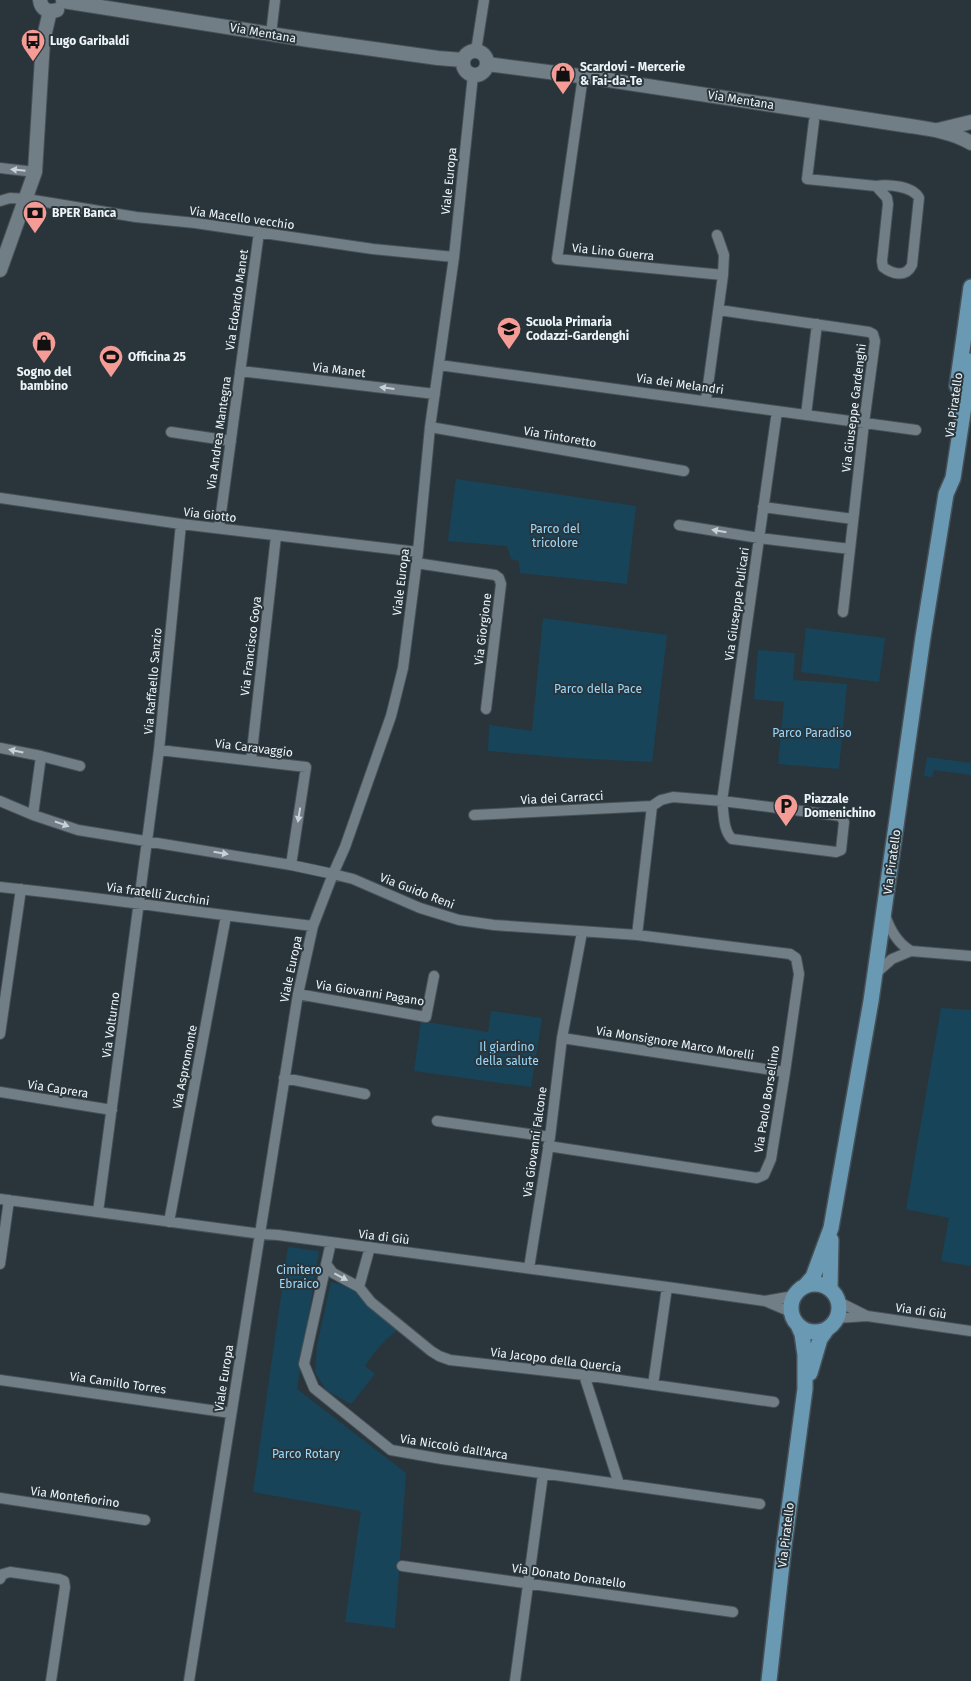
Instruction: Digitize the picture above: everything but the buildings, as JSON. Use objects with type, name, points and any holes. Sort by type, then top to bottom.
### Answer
[{"type":"main road","points":[[0,270],[35,172],[43,40],[50,11],[43,8],[40,0]]},
{"type":"main road","name":"Via Mentana","points":[[50,11],[60,8],[63,0],[271,34],[428,57],[463,60]]},
{"type":"main road","points":[[476,51],[485,57],[486,64],[482,72],[472,75],[466,71],[463,60],[469,52],[476,51]]},
{"type":"main road","name":"Via Mentana","points":[[486,64],[583,76],[936,130],[963,138],[971,143]]},
{"type":"main road","name":"Via Mentana","points":[[936,130],[971,122]]},
{"type":"main road","name":"Via Piratello","points":[[946,494],[944,481],[971,287]]},
{"type":"main road","name":"Via Piratello","points":[[830,1288],[831,1228],[876,974],[923,637],[946,494],[953,478],[971,361]]},
{"type":"main road","name":"Via Piratello","points":[[806,1388],[802,1334],[791,1304],[799,1289],[806,1285],[813,1277],[831,1228]]},
{"type":"main road","points":[[806,1285],[814,1283],[823,1284],[830,1288],[839,1302]]},
{"type":"main road","name":"Via Piratello","points":[[769,1681],[784,1546],[806,1388],[820,1339],[832,1324],[839,1311],[839,1302]]},
{"type":"main road","points":[[795,1318],[812,1332],[832,1324]]},
{"type":"street","points":[[271,34],[275,0]]},
{"type":"street","points":[[476,51],[484,0]]},
{"type":"street","name":"Viale Europa","points":[[189,1681],[298,994],[313,926],[345,847],[391,716],[403,668],[418,552],[430,427],[454,257],[472,75]]},
{"type":"street","name":"Via Lino Guerra","points":[[583,76],[557,259],[723,275]]},
{"type":"street","points":[[814,121],[807,179],[882,185],[910,190],[917,194],[919,198],[912,265],[905,272],[893,273],[883,267],[888,204],[887,198],[876,186]]},
{"type":"street","points":[[0,168],[35,172]]},
{"type":"street","name":"Via Macello vecchio","points":[[0,201],[10,198],[27,198],[136,217],[195,223],[373,250],[454,257]]},
{"type":"street","name":"Via Edoardo Manet","points":[[240,371],[259,232]]},
{"type":"street","points":[[706,400],[723,275],[724,255],[717,235]]},
{"type":"street","name":"Via Giuseppe Gardenghi","points":[[719,310],[873,334],[875,340],[843,612]]},
{"type":"street","points":[[806,415],[816,324]]},
{"type":"street","name":"Via dei Melandri","points":[[439,365],[916,430]]},
{"type":"street","name":"Via Manet","points":[[240,371],[435,394]]},
{"type":"street","name":"Via Andrea Mantegna","points":[[219,528],[240,371]]},
{"type":"street","name":"Via Giuseppe Pulicari","points":[[722,801],[777,411]]},
{"type":"street","name":"Via Tintoretto","points":[[430,427],[684,472]]},
{"type":"street","points":[[171,432],[231,441]]},
{"type":"street","name":"Via Giotto","points":[[0,498],[181,524],[418,552]]},
{"type":"street","points":[[763,507],[853,519]]},
{"type":"street","name":"Via Raffaello Sanzio","points":[[148,842],[181,524]]},
{"type":"street","points":[[679,525],[759,538],[850,549]]},
{"type":"street","name":"Via Francisco Goya","points":[[251,760],[276,536]]},
{"type":"street","name":"Via Giorgione","points":[[416,563],[495,574],[499,578],[501,584],[486,709]]},
{"type":"street","points":[[0,748],[80,766]]},
{"type":"street","name":"Via Caravaggio","points":[[159,750],[306,767],[291,865]]},
{"type":"street","points":[[33,814],[41,756]]},
{"type":"street","name":"Via dei Carracci","points":[[474,815],[652,806],[661,800],[673,797],[722,801]]},
{"type":"street","name":"Via Guido Reni","points":[[0,800],[78,830],[291,865],[353,879],[420,908],[460,920],[494,925],[637,935],[790,954],[796,958]]},
{"type":"street","points":[[722,801],[842,817],[844,822],[841,850],[836,852],[732,839],[727,835],[722,801]]},
{"type":"street","points":[[637,935],[652,806]]},
{"type":"street","name":"Via Volturno","points":[[98,1212],[148,842]]},
{"type":"street","name":"Via fratelli Zucchini","points":[[0,887],[313,926]]},
{"type":"street","points":[[0,1034],[21,889]]},
{"type":"street","points":[[884,914],[896,939],[911,952]]},
{"type":"street","name":"Via Aspromonte","points":[[169,1222],[226,916]]},
{"type":"street","name":"Via Giovanni Falcone","points":[[529,1268],[549,1142],[562,1038],[582,932]]},
{"type":"street","points":[[876,974],[892,959],[911,952],[971,956]]},
{"type":"street","name":"Via Paolo Borsellino","points":[[549,1142],[757,1178],[764,1175],[771,1160],[785,1072],[799,974],[796,958]]},
{"type":"street","name":"Via Giovanni Pagano","points":[[298,994],[426,1017],[434,976]]},
{"type":"street","name":"Via Monsignore Marco Morelli","points":[[562,1038],[785,1072]]},
{"type":"street","points":[[284,1078],[365,1094]]},
{"type":"street","name":"Via Caprera","points":[[0,1092],[112,1110]]},
{"type":"street","points":[[437,1121],[549,1142]]},
{"type":"street","points":[[0,1264],[4,1199]]},
{"type":"street","name":"Via di Giù","points":[[4,1199],[667,1286],[765,1301],[794,1296]]},
{"type":"street","name":"Via Niccolò dall'Arca","points":[[331,1242],[304,1364],[314,1388],[391,1450],[543,1474],[760,1504]]},
{"type":"street","points":[[359,1288],[370,1247]]},
{"type":"street","name":"Via Jacopo della Quercia","points":[[326,1264],[333,1273],[359,1288],[371,1302],[439,1356],[450,1360],[584,1375],[774,1402]]},
{"type":"street","points":[[653,1385],[667,1286]]},
{"type":"street","name":"Via di Giù","points":[[765,1301],[795,1318]]},
{"type":"street","name":"Via di Giù","points":[[839,1302],[867,1316],[971,1331]]},
{"type":"street","name":"Via di Giù","points":[[832,1324],[867,1316]]},
{"type":"street","points":[[584,1375],[619,1484]]},
{"type":"street","name":"Via Camillo Torres","points":[[0,1380],[231,1413]]},
{"type":"street","points":[[515,1681],[543,1474]]},
{"type":"street","name":"Via Montefiorino","points":[[0,1498],[145,1520]]},
{"type":"street","name":"Via Donato Donatello","points":[[402,1566],[733,1612]]},
{"type":"street","points":[[0,1579],[3,1574],[10,1572],[59,1578],[64,1581],[65,1587],[51,1681]]},
{"type":"green space","name":"Parco del tricolore","points":[[456,479],[636,506],[627,584],[520,573],[519,561],[511,559],[507,546],[448,541]]},
{"type":"green space","name":"Parco della Pace","points":[[543,618],[667,635],[652,762],[488,751],[489,725],[532,731]]},
{"type":"green space","points":[[806,628],[885,638],[879,682],[801,672]]},
{"type":"green space","name":"Parco Paradiso","points":[[758,650],[795,653],[793,680],[847,684],[839,769],[778,764],[784,702],[754,699]]},
{"type":"green space","points":[[927,757],[971,763],[971,775],[934,770],[932,777],[924,776]]},
{"type":"green space","points":[[941,1008],[971,1010],[971,1266],[941,1261],[949,1218],[906,1209]]},
{"type":"green space","name":"Il giardino della salute","points":[[491,1011],[542,1018],[531,1087],[414,1071],[421,1021],[488,1032]]},
{"type":"green space","name":"Parco Rotary","points":[[288,1247],[319,1251],[297,1389],[406,1473],[395,1628],[345,1622],[361,1511],[253,1492]]},
{"type":"green space","points":[[331,1282],[350,1287],[398,1329],[380,1346],[365,1366],[375,1374],[351,1404],[326,1390],[315,1372],[317,1345]]},
{"type":"place","name":"Lugo Garibaldi","points":[[33,62]]},
{"type":"place","name":"Scardovi - Mercerie & Fai-da-Te","points":[[563,95]]},
{"type":"place","name":"BPER Banca","points":[[35,234]]},
{"type":"place","name":"Scuola Primaria Codazzi-Gardenghi","points":[[509,350]]},
{"type":"place","name":"Sogno del bambino","points":[[44,364]]},
{"type":"place","name":"Officina 25","points":[[111,378]]},
{"type":"place","name":"Piazzale Domenichino","points":[[786,827]]},
{"type":"park label","name":"Cimitero Ebraico","points":[[299,1277]]}]
